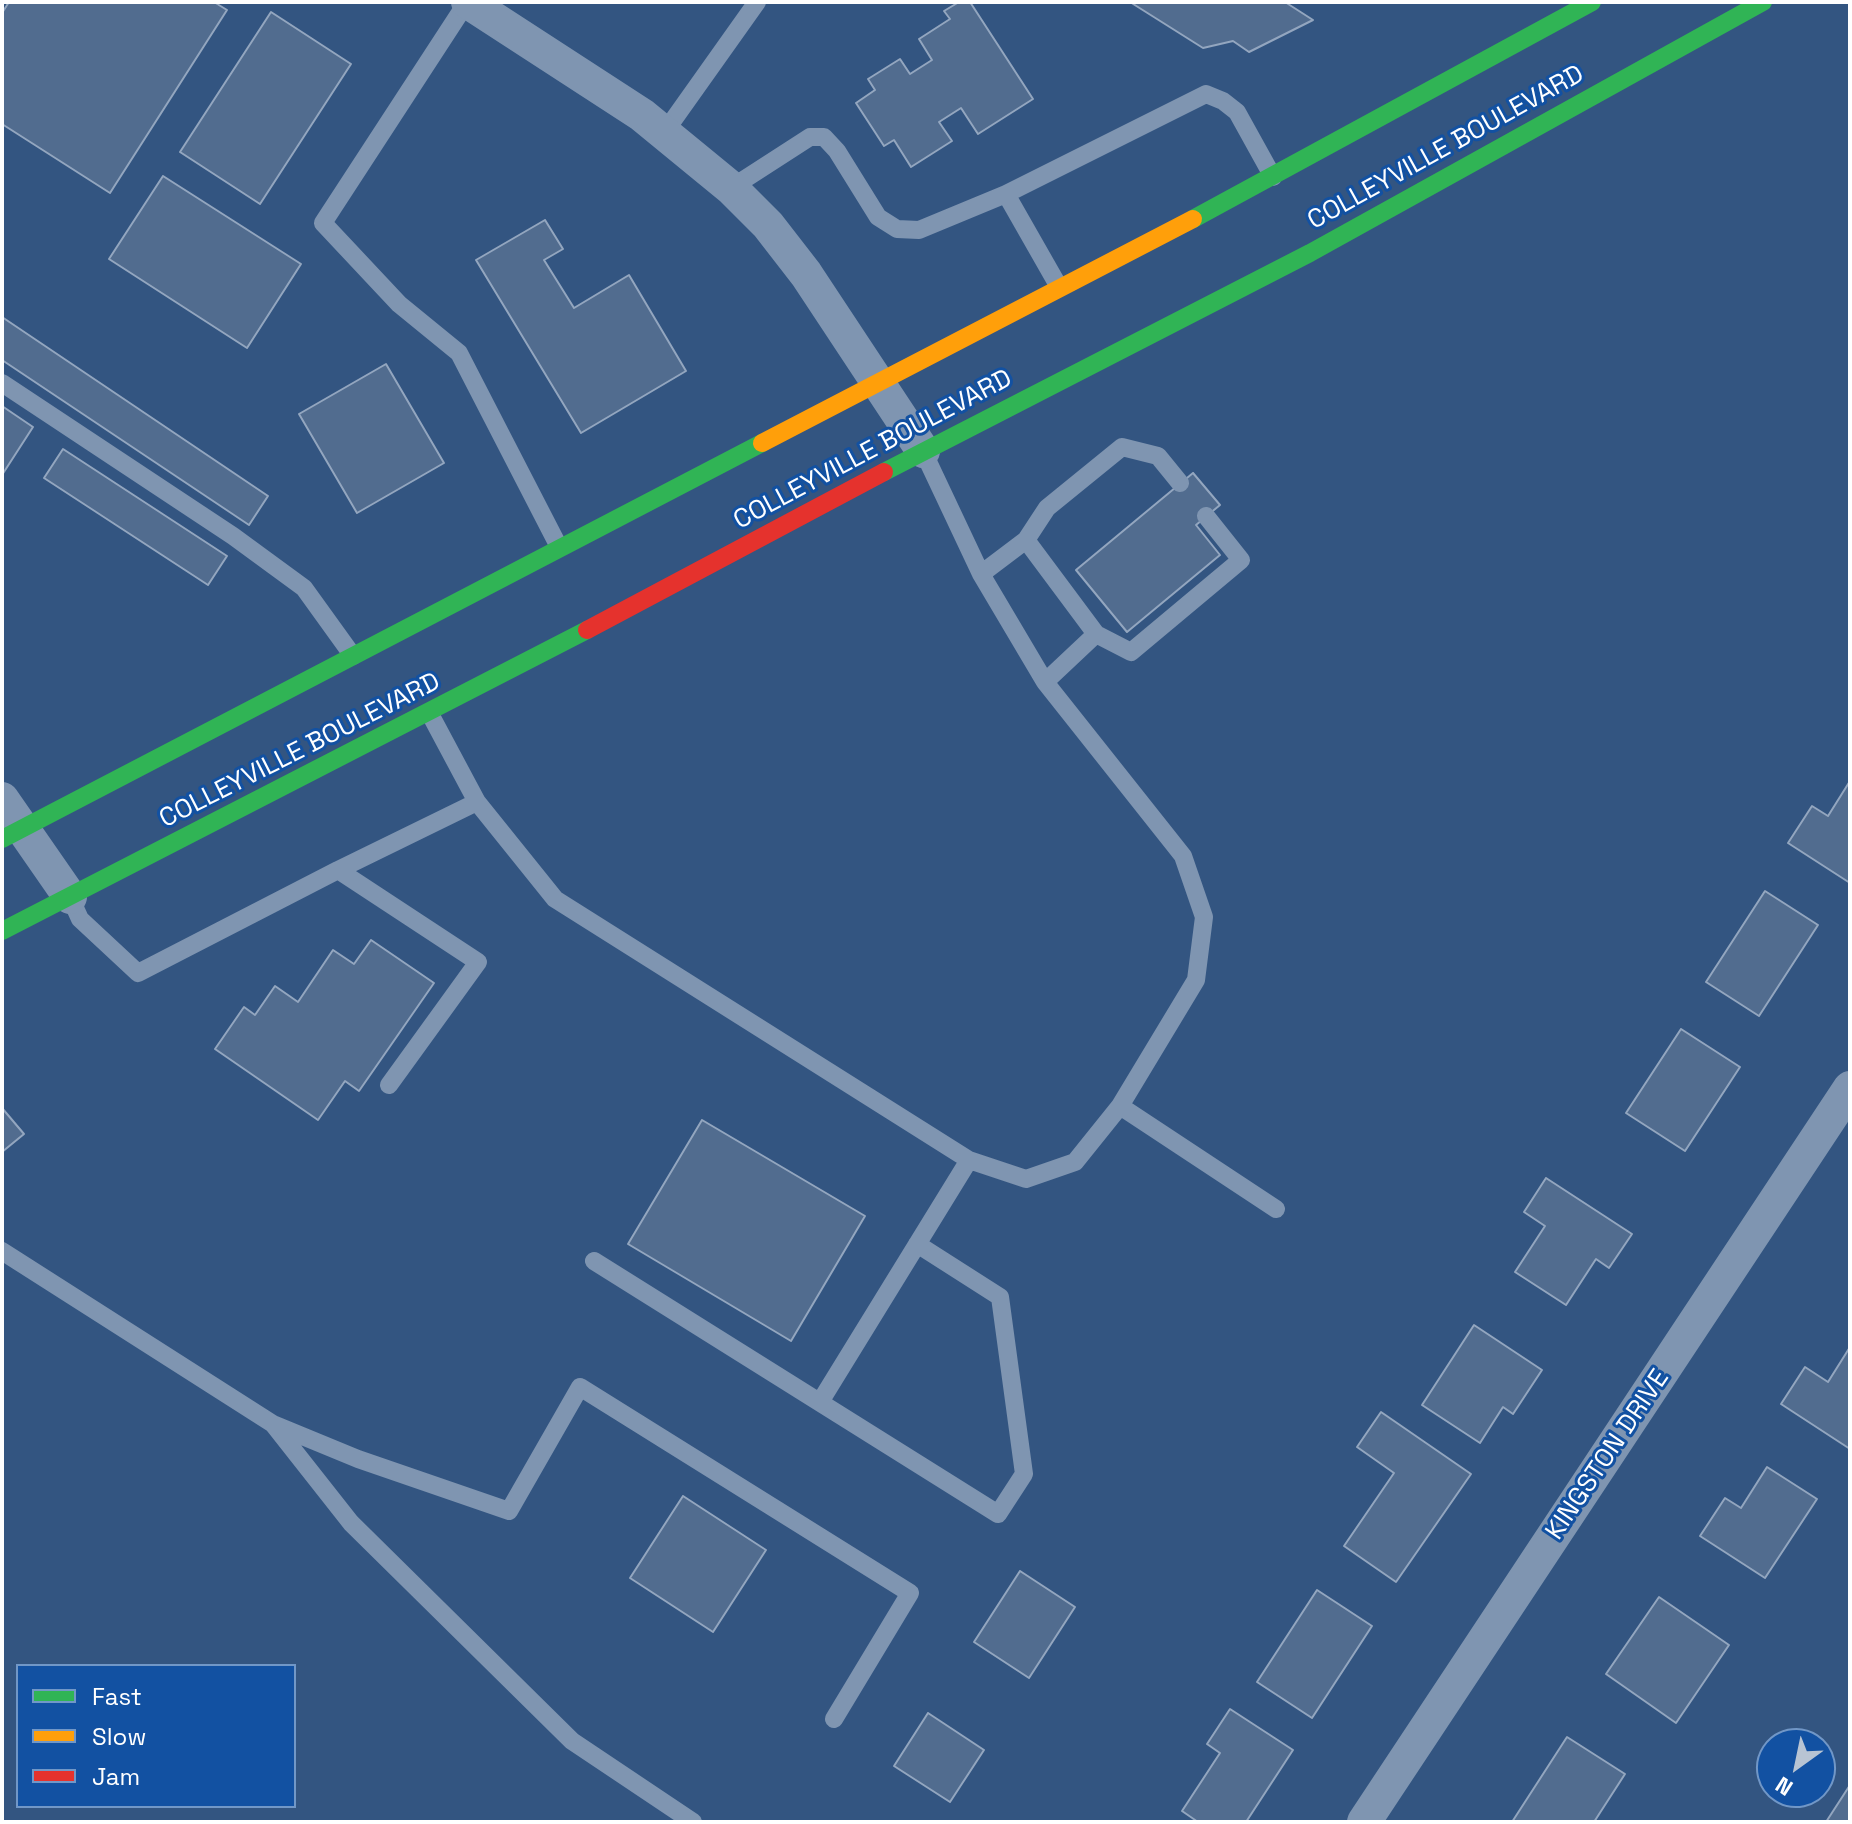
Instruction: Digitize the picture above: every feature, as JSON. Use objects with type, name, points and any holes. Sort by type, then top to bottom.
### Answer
[{"type":"main road","points":[[14,834],[1273,177],[1592,2]]},
{"type":"main road","name":"COLLEYVILLE BOULEVARD","points":[[2,931],[430,714],[923,451],[1310,253],[1763,2]]},
{"type":"street","points":[[468,2],[664,133],[731,188],[768,225],[806,274],[923,451]]},
{"type":"street","points":[[2,799],[14,834],[70,897]]},
{"type":"street","name":"KINGSTON DRIVE","points":[[1364,1822],[1850,1088]]},
{"type":"lane","points":[[468,2],[323,223],[399,304],[459,353],[559,547]]},
{"type":"lane","points":[[664,133],[757,2]]},
{"type":"lane","points":[[731,188],[810,137],[824,137],[837,151],[878,217],[897,229],[919,230],[1006,194],[1206,94],[1223,101],[1237,112],[1273,177]]},
{"type":"lane","points":[[1006,194],[1059,287]]},
{"type":"lane","points":[[2,383],[233,536],[304,588],[353,656]]},
{"type":"lane","points":[[981,574],[1026,540],[1047,508],[1122,447],[1158,456],[1180,483]]},
{"type":"lane","points":[[430,714],[477,802],[555,899],[969,1160],[1026,1179],[1075,1162],[1120,1106],[1196,980],[1204,917],[1183,856],[1045,682],[981,574],[923,451]]},
{"type":"lane","points":[[1026,540],[1096,634],[1131,652],[1241,560],[1206,516]]},
{"type":"lane","points":[[1045,682],[1096,634]]},
{"type":"lane","points":[[70,897],[80,919],[138,973],[477,802]]},
{"type":"lane","points":[[338,870],[478,962],[389,1085]]},
{"type":"lane","points":[[1120,1106],[1276,1209]]},
{"type":"lane","points":[[820,1402],[969,1160]]},
{"type":"lane","points":[[594,1261],[998,1514],[1024,1474],[1000,1297],[917,1244]]},
{"type":"lane","points":[[2,1251],[273,1424],[358,1459],[509,1511],[580,1387],[910,1593],[834,1719]]},
{"type":"lane","points":[[273,1424],[351,1523],[572,1741],[693,1822]]},
{"type":"building","points":[[9,2],[214,2],[227,10],[110,193],[2,124],[2,13]]},
{"type":"building","points":[[959,2],[970,2],[1033,99],[978,134],[961,108],[939,122],[952,141],[911,167],[894,140],[884,146],[856,103],[875,90],[868,79],[900,59],[910,74],[932,60],[919,39],[950,19],[944,11]]},
{"type":"building","points":[[1130,2],[1285,2],[1313,20],[1249,52],[1233,41],[1203,48]]},
{"type":"building","points":[[271,12],[351,64],[260,204],[180,152]]},
{"type":"building","points":[[163,176],[301,264],[247,348],[109,259]]},
{"type":"building","points":[[545,220],[563,249],[544,260],[574,308],[629,275],[686,371],[581,433],[476,260]]},
{"type":"building","points":[[2,317],[268,496],[249,525],[2,360]]},
{"type":"building","points":[[386,364],[444,463],[357,513],[299,414]]},
{"type":"building","points":[[2,406],[33,427],[2,475]]},
{"type":"building","points":[[63,449],[227,556],[208,585],[44,478]]},
{"type":"building","points":[[1193,473],[1220,505],[1196,525],[1220,555],[1127,632],[1076,570]]},
{"type":"building","points":[[1850,781],[1850,883],[1788,843],[1812,806],[1828,816]]},
{"type":"building","points":[[1765,891],[1818,925],[1759,1016],[1706,982]]},
{"type":"building","points":[[371,940],[434,983],[359,1091],[345,1081],[318,1120],[215,1049],[244,1007],[255,1015],[275,986],[298,1002],[333,950],[354,964]]},
{"type":"building","points":[[1681,1029],[1740,1067],[1685,1151],[1626,1113]]},
{"type":"building","points":[[2,1108],[24,1134],[2,1152]]},
{"type":"building","points":[[702,1120],[865,1216],[791,1341],[628,1244]]},
{"type":"building","points":[[1546,1178],[1632,1234],[1609,1268],[1596,1259],[1566,1305],[1515,1272],[1545,1226],[1524,1212]]},
{"type":"building","points":[[1474,1325],[1542,1370],[1513,1414],[1503,1407],[1480,1443],[1422,1405]]},
{"type":"building","points":[[1850,1347],[1850,1449],[1781,1404],[1805,1367],[1828,1382]]},
{"type":"building","points":[[1381,1412],[1471,1474],[1396,1582],[1344,1546],[1394,1473],[1357,1447]]},
{"type":"building","points":[[1767,1467],[1817,1499],[1765,1578],[1700,1536],[1725,1498],[1741,1508]]},
{"type":"building","points":[[683,1496],[766,1550],[713,1632],[630,1578]]},
{"type":"building","points":[[1020,1571],[1075,1607],[1029,1678],[974,1642]]},
{"type":"building","points":[[1317,1590],[1372,1626],[1312,1718],[1257,1682]]},
{"type":"building","points":[[1659,1597],[1729,1645],[1676,1723],[1606,1674]]},
{"type":"building","points":[[1230,1709],[1293,1750],[1246,1822],[1198,1822],[1182,1811],[1220,1753],[1207,1744]]},
{"type":"building","points":[[928,1713],[984,1750],[950,1802],[894,1766]]},
{"type":"building","points":[[1567,1737],[1625,1774],[1594,1822],[1512,1822]]},
{"type":"building","points":[[1850,1785],[1850,1822],[1826,1822]]},
{"type":"traffic: fast","points":[[1193,219],[1592,2]]},
{"type":"traffic: fast","points":[[884,472],[1310,253],[1763,2]]},
{"type":"traffic: fast","points":[[2,839],[762,443]]},
{"type":"traffic: fast","points":[[2,931],[587,630]]},
{"type":"traffic: slow","points":[[762,443],[1193,219]]},
{"type":"traffic: jam","points":[[587,630],[884,472]]}]
